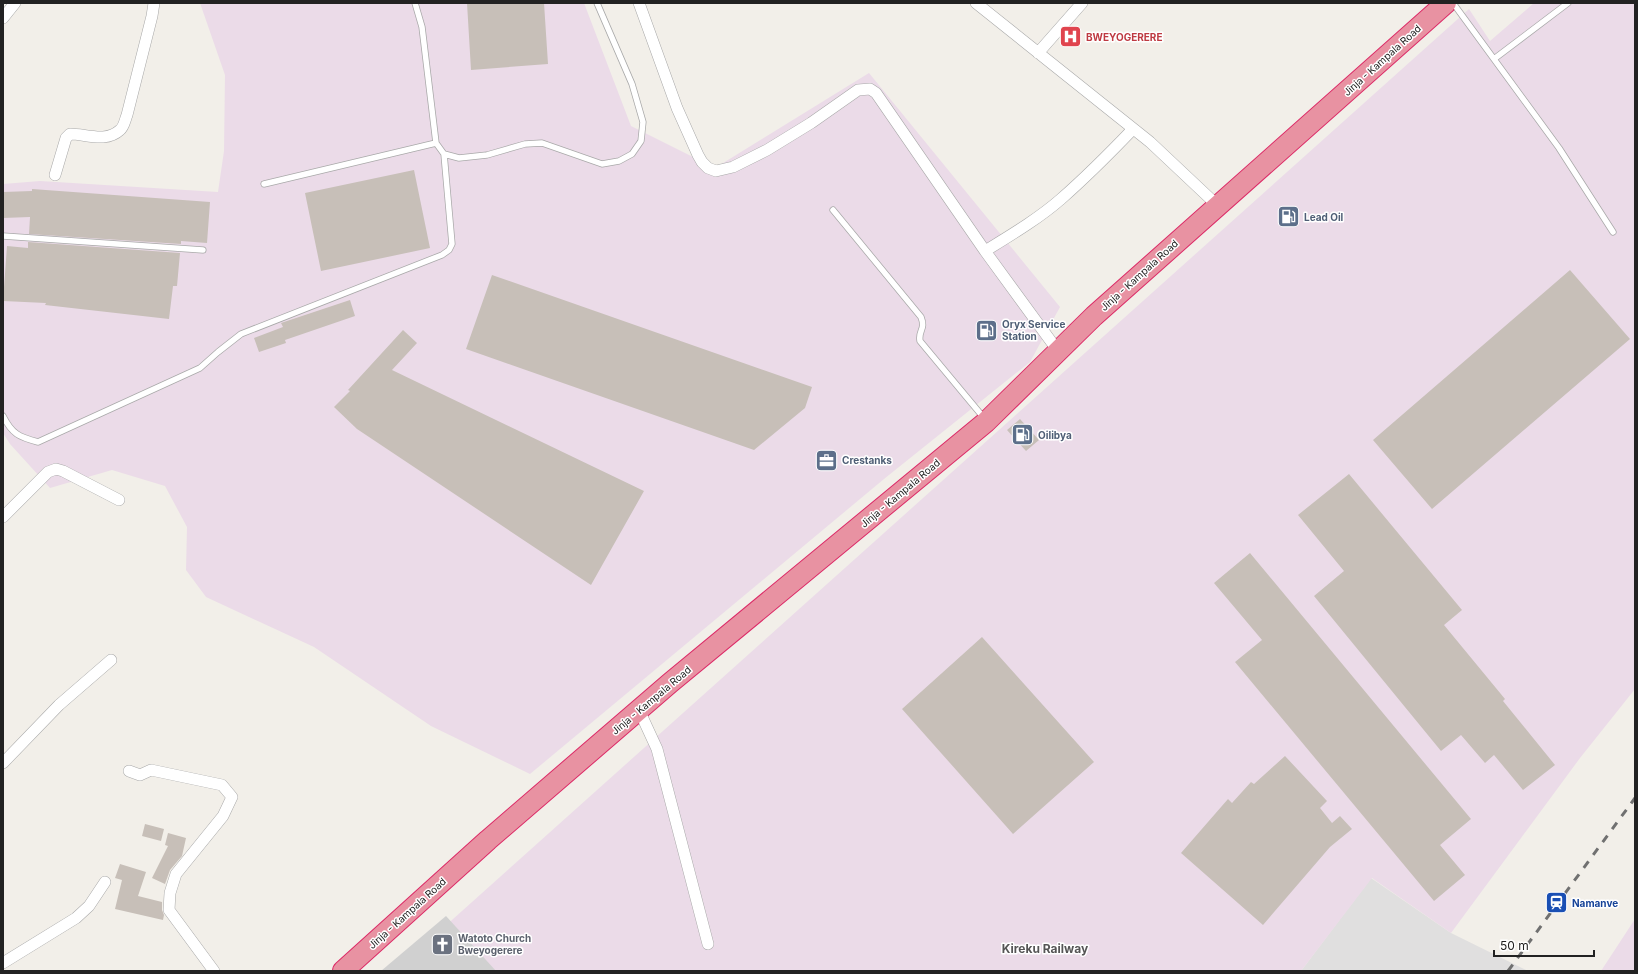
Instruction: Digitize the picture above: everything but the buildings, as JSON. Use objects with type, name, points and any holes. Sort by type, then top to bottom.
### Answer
[{"type":"highway","name":"Jinja - Kampala Road","points":[[343,971],[488,840],[639,710],[986,422],[1094,316],[1446,3]]},
{"type":"street","points":[[3,18],[15,3]]},
{"type":"street","points":[[55,175],[66,138],[70,134],[94,137],[110,136],[122,129],[137,77],[154,3]]},
{"type":"street","points":[[639,3],[677,108],[698,155],[708,168],[716,171],[733,167],[767,150],[811,123],[858,90],[870,89],[876,93],[985,251],[1058,351]]},
{"type":"street","points":[[976,3],[1150,142],[1218,206]]},
{"type":"street","points":[[1038,53],[1082,3]]},
{"type":"street","points":[[985,251],[1007,238],[1060,200],[1095,168],[1133,129]]},
{"type":"street","points":[[3,517],[48,472],[56,469],[63,470],[119,500]]},
{"type":"street","points":[[3,763],[76,688],[111,660]]},
{"type":"street","points":[[639,710],[652,736],[659,755],[708,944]]},
{"type":"street","points":[[129,771],[140,775],[151,770],[222,785],[232,797],[224,816],[176,874],[170,892],[169,910],[214,971]]},
{"type":"street","points":[[3,963],[76,918],[89,906],[105,882]]},
{"type":"lane","points":[[3,416],[9,428],[21,437],[38,442],[200,368],[241,334],[442,255],[450,250],[452,244],[444,154],[436,143],[422,27],[415,3]]},
{"type":"lane","points":[[444,154],[459,158],[487,155],[525,144],[542,143],[602,164],[619,161],[632,154],[642,141],[643,122],[632,84],[597,3]]},
{"type":"lane","points":[[1453,3],[1559,148],[1613,232]]},
{"type":"lane","points":[[1494,59],[1568,3]]},
{"type":"lane","points":[[264,184],[436,143]]},
{"type":"lane","points":[[833,210],[921,317],[924,324],[919,337],[920,341],[986,422]]},
{"type":"lane","points":[[3,236],[203,250]]},
{"type":"shaded area","points":[[200,3],[584,3],[631,126],[715,168],[869,73],[1060,307],[1030,362],[884,479],[530,774],[431,726],[314,647],[206,597],[186,570],[187,527],[165,486],[112,470],[50,488],[10,444],[3,433],[3,184],[40,181],[218,192],[224,151],[225,75]]},
{"type":"shaded area","points":[[1534,3],[1635,3],[1635,689],[1580,758],[1451,933],[1372,878],[1301,971],[395,971],[1469,9],[1490,41]]},
{"type":"shaded area","points":[[1371,878],[1451,933],[1528,971],[1301,971]]},
{"type":"shaded area","name":"Watoto Church Bweyogerere","points":[[446,916],[496,971],[381,971]]},
{"type":"shaded area","points":[[1635,919],[1635,971],[1601,971]]},
{"type":"railway","points":[[1508,971],[1635,798]]},
{"type":"place","name":"BWEYOGERERE","points":[[1070,37]]},
{"type":"place","name":"Lead Oil","points":[[1289,217]]},
{"type":"place","name":"Oryx Service Station","points":[[987,330]]},
{"type":"place","name":"Oilibya","points":[[1023,435]]},
{"type":"place","name":"Crestanks","points":[[827,460]]},
{"type":"place","name":"Namanve","points":[[1557,903]]},
{"type":"place","name":"Watoto Church Bweyogerere","points":[[442,944]]},
{"type":"district","name":"Kireku Railway","points":[[1045,948]]}]
